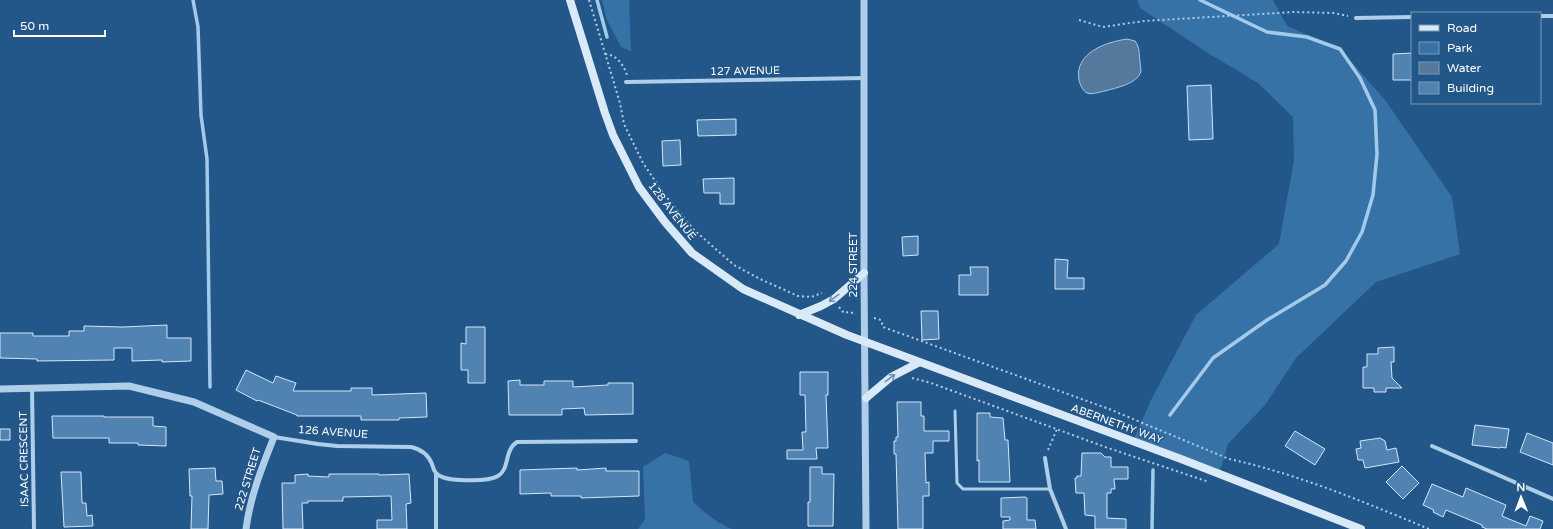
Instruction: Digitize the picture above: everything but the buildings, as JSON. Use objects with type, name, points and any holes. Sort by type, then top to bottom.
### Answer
[{"type":"main road","name":"128 AVENUE","points":[[570,0],[613,135],[639,187],[665,222],[692,253],[743,289],[799,315],[864,341]]},
{"type":"main road","points":[[799,315],[834,299],[864,273]]},
{"type":"main road","name":"ABERNETHY WAY","points":[[864,341],[918,363],[1127,439],[1361,529]]},
{"type":"main road","points":[[866,398],[890,377],[918,363]]},
{"type":"street","name":"224 STREET","points":[[864,0],[864,341],[866,398],[866,529]]},
{"type":"street","points":[[1541,16],[1553,16]]},
{"type":"street","points":[[1356,18],[1411,17]]},
{"type":"street","name":"127 AVENUE","points":[[627,82],[865,78]]},
{"type":"street","name":"126 AVENUE","points":[[0,389],[129,386],[194,402],[274,437],[337,446],[411,447],[421,451],[427,456],[436,473]]},
{"type":"street","name":"ISAAC CRESCENT","points":[[32,388],[34,529]]},
{"type":"street","name":"222 STREET","points":[[246,529],[250,503],[274,437]]},
{"type":"street","points":[[436,473],[441,477],[449,479],[493,478],[499,476],[503,471],[512,445],[523,441],[636,442]]},
{"type":"street","points":[[1432,446],[1553,499]]},
{"type":"street","points":[[1045,458],[1050,489],[1066,529]]},
{"type":"street","points":[[436,473],[436,529]]},
{"type":"lane","points":[[956,411],[957,483],[963,489],[1050,489]]},
{"type":"path","points":[[589,0],[620,103],[624,124],[643,163],[664,194],[694,230],[734,264],[784,291],[798,296],[811,297],[823,293]]},
{"type":"path","points":[[1079,20],[1103,27],[1144,21],[1294,12],[1334,13],[1356,18]]},
{"type":"path","points":[[605,54],[612,54],[619,60],[625,70],[627,82]]},
{"type":"path","points":[[839,306],[844,313],[849,312]]},
{"type":"path","points":[[877,319],[881,320],[883,327],[1109,409],[1230,459],[1323,487],[1429,529]]},
{"type":"path","points":[[909,377],[931,383],[1215,484]]},
{"type":"path","points":[[1045,458],[1057,429]]},
{"type":"green space","points":[[602,0],[629,0],[631,51],[621,47],[607,20]]},
{"type":"green space","points":[[1137,0],[1273,0],[1287,26],[1340,49],[1385,100],[1452,197],[1460,254],[1376,282],[1296,358],[1265,405],[1228,444],[1219,474],[1133,441],[1151,400],[1196,315],[1279,244],[1294,160],[1293,117],[1258,83],[1208,53],[1140,8]]},
{"type":"green space","points":[[665,453],[689,461],[693,502],[721,524],[732,529],[638,529],[645,519],[643,467]]},
{"type":"water","points":[[1127,39],[1135,41],[1138,46],[1141,71],[1136,79],[1120,87],[1105,91],[1093,94],[1085,92],[1079,82],[1079,71],[1081,63],[1086,56],[1101,46]]},
{"type":"waterway","points":[[193,0],[198,27],[201,115],[207,159],[210,387]]},
{"type":"waterway","points":[[597,0],[607,37]]},
{"type":"waterway","points":[[1170,415],[1213,358],[1267,320],[1325,285],[1346,261],[1362,232],[1373,195],[1377,154],[1375,110],[1360,78],[1340,49],[1307,37],[1267,32],[1200,0]]},
{"type":"waterway","points":[[1152,529],[1153,470]]}]
